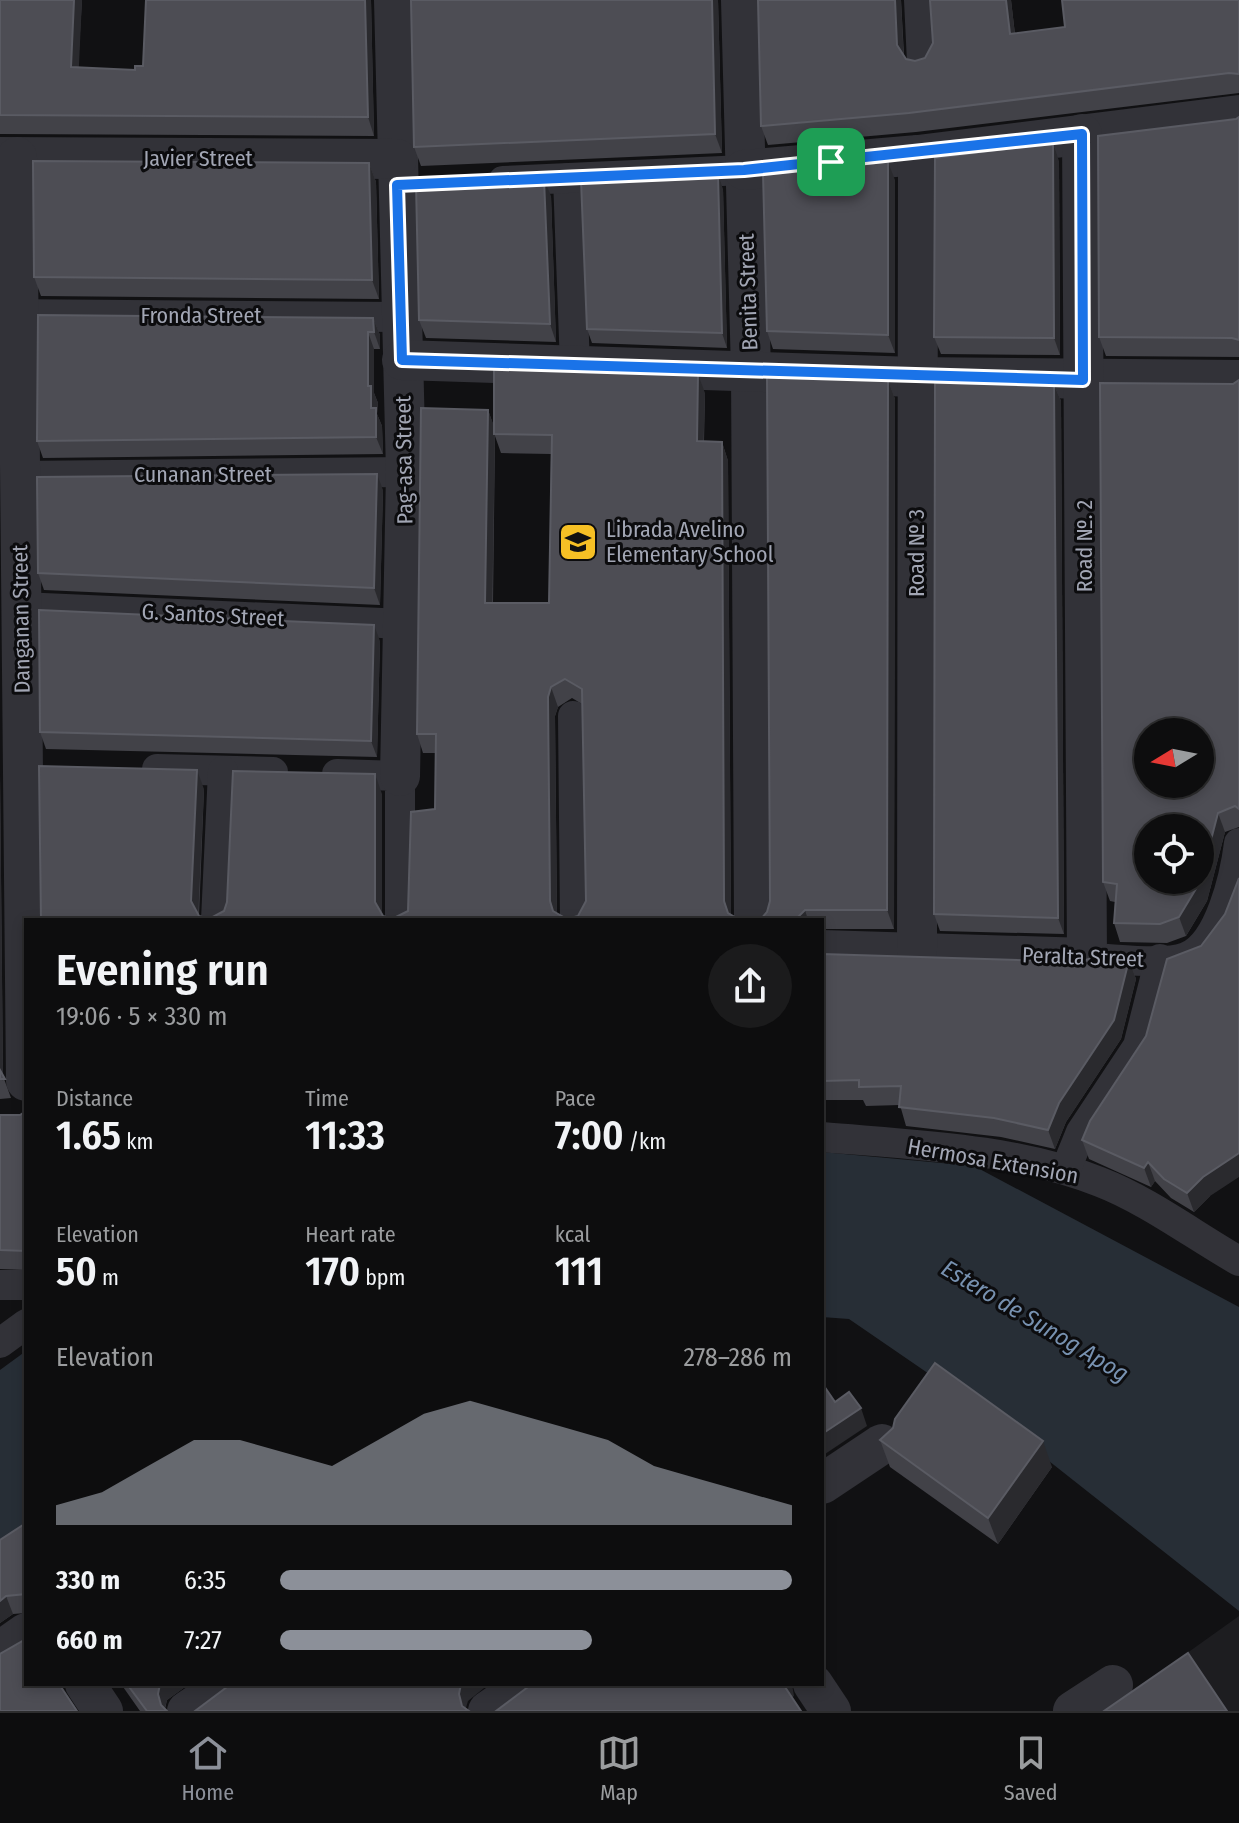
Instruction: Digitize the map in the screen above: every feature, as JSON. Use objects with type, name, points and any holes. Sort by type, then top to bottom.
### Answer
[{"type":"street","name":"Pag-asa Street","points":[[394,0],[407,176],[401,317],[406,472],[400,776]]},
{"type":"street","name":"Benita Street","points":[[741,0],[751,371],[754,918]]},
{"type":"street","points":[[919,0],[922,62]]},
{"type":"street","points":[[475,182],[744,170],[918,155],[1239,115]]},
{"type":"street","name":"Road №. 2","points":[[1082,134],[1087,958]]},
{"type":"street","name":"Road № 3","points":[[917,951],[915,377],[918,155]]},
{"type":"street","name":"Javier Street","points":[[8,157],[407,176]]},
{"type":"street","name":"Danganan Street","points":[[8,157],[10,476],[21,607],[11,648],[38,766],[12,814],[12,958],[24,1063]]},
{"type":"street","points":[[568,178],[575,366]]},
{"type":"street","name":"Fronda Street","points":[[9,314],[401,317]]},
{"type":"street","points":[[402,360],[915,377],[1239,380]]},
{"type":"street","name":"Cunanan Street","points":[[10,476],[406,472]]},
{"type":"street","name":"G. Santos Street","points":[[21,607],[404,624]]},
{"type":"street","points":[[573,716],[575,918]]},
{"type":"street","points":[[131,769],[400,776],[400,918]]},
{"type":"street","points":[[216,918],[223,771]]},
{"type":"street","points":[[1160,959],[1185,958],[1205,945],[1235,879],[1239,843]]},
{"type":"street","name":"Peralta Street","points":[[824,950],[1160,959],[1138,1046],[1081,1132],[1066,1169]]},
{"type":"street","name":"Hermosa Extension","points":[[824,1137],[940,1147],[1066,1169],[1105,1183],[1239,1261]]},
{"type":"street","points":[[0,1285],[24,1285]]},
{"type":"street","points":[[0,1343],[24,1325]]},
{"type":"street","points":[[824,1483],[882,1444]]},
{"type":"street","points":[[0,1651],[24,1634]]},
{"type":"street","points":[[1073,1711],[1113,1685]]},
{"type":"street","points":[[86,1686],[103,1711]]},
{"type":"street","points":[[187,1711],[224,1686]]},
{"type":"street","points":[[488,1711],[524,1686]]},
{"type":"shaded area","points":[[1239,1616],[1239,1711],[1106,1711]]},
{"type":"water","name":"Estero de Sunog Apog","points":[[824,1152],[974,1166],[1239,1307],[1239,1611],[1002,1424],[849,1319],[824,1317]]},
{"type":"water","points":[[24,1352],[24,1529],[0,1547],[0,1370]]},
{"type":"building","points":[[0,0],[74,0],[71,67],[135,70],[135,66],[143,66],[146,0],[365,0],[368,117],[0,115]]},
{"type":"building","points":[[411,0],[712,0],[715,134],[414,147]]},
{"type":"building","points":[[758,0],[895,0],[897,45],[906,59],[915,61],[925,58],[933,43],[930,0],[1006,0],[1010,34],[1065,27],[1062,0],[1239,0],[1239,74],[909,113],[761,126]]},
{"type":"building","points":[[1239,117],[1239,340],[1099,337],[1098,136]]},
{"type":"building","points":[[1053,143],[1054,338],[934,337],[935,158]]},
{"type":"building","points":[[33,161],[369,163],[372,280],[34,277]]},
{"type":"building","points":[[888,162],[888,335],[767,331],[763,173]]},
{"type":"building","points":[[718,174],[722,333],[587,329],[581,180]]},
{"type":"building","points":[[544,179],[550,324],[419,320],[416,184]]},
{"type":"building","points":[[38,315],[373,318],[374,332],[368,332],[368,386],[371,386],[371,408],[376,408],[376,437],[37,441]]},
{"type":"building","points":[[494,367],[698,374],[697,441],[722,442],[724,901],[728,913],[737,918],[571,918],[578,916],[586,901],[582,689],[565,679],[551,687],[548,697],[550,901],[553,911],[565,918],[394,918],[408,911],[411,812],[435,809],[436,734],[417,734],[421,408],[488,410],[485,603],[549,603],[552,435],[494,434]]},
{"type":"building","points":[[767,376],[888,380],[887,910],[805,910],[797,918],[762,918],[770,901]]},
{"type":"building","points":[[1239,380],[1239,809],[1235,806],[1218,813],[1214,828],[1214,814],[1134,814],[1134,894],[1193,894],[1179,917],[1160,924],[1114,923],[1117,884],[1103,882],[1100,383],[1233,384]]},
{"type":"building","points":[[935,383],[1054,385],[1058,918],[934,914]]},
{"type":"building","points":[[377,474],[374,588],[38,573],[37,477]]},
{"type":"building","points":[[39,610],[374,625],[371,741],[40,732]]},
{"type":"building","points":[[39,766],[197,770],[191,901],[199,916],[206,918],[41,918]]},
{"type":"building","points":[[233,771],[375,774],[375,902],[383,916],[389,918],[211,918],[224,911],[227,902]]},
{"type":"building","points":[[1239,878],[1239,1153],[1203,1177],[1187,1193],[1164,1179],[1148,1162],[1144,1168],[1082,1140],[1090,1121],[1146,1036],[1167,959],[1201,946],[1225,914]]},
{"type":"building","points":[[824,954],[1079,962],[1092,958],[1110,962],[1110,959],[1129,960],[1114,1020],[1059,1103],[1048,1130],[994,1118],[899,1107],[901,1086],[859,1087],[859,1080],[824,1081]]},
{"type":"building","points":[[24,1112],[24,1251],[0,1250],[0,1115]]},
{"type":"building","points":[[935,1363],[1043,1441],[988,1518],[880,1440],[893,1428],[895,1419]]},
{"type":"building","points":[[824,1386],[835,1402],[849,1392],[861,1408],[824,1433]]},
{"type":"building","points":[[24,1524],[24,1594],[6,1596],[0,1601],[0,1540]]},
{"type":"building","points":[[24,1640],[24,1686],[60,1686],[77,1711],[0,1711],[0,1654]]},
{"type":"building","points":[[1188,1653],[1227,1711],[1104,1711]]},
{"type":"building","points":[[128,1686],[160,1686],[161,1705],[167,1711],[147,1711]]},
{"type":"building","points":[[228,1686],[461,1686],[462,1706],[469,1711],[195,1711]]},
{"type":"building","points":[[529,1686],[784,1686],[801,1711],[496,1711]]},
{"type":"place","name":"Librada Avelino Elementary School","points":[[578,542]]},
{"type":"route","points":[[1082,134],[1083,380],[402,360],[397,185],[744,170],[831,162],[918,155],[1082,134]]}]
